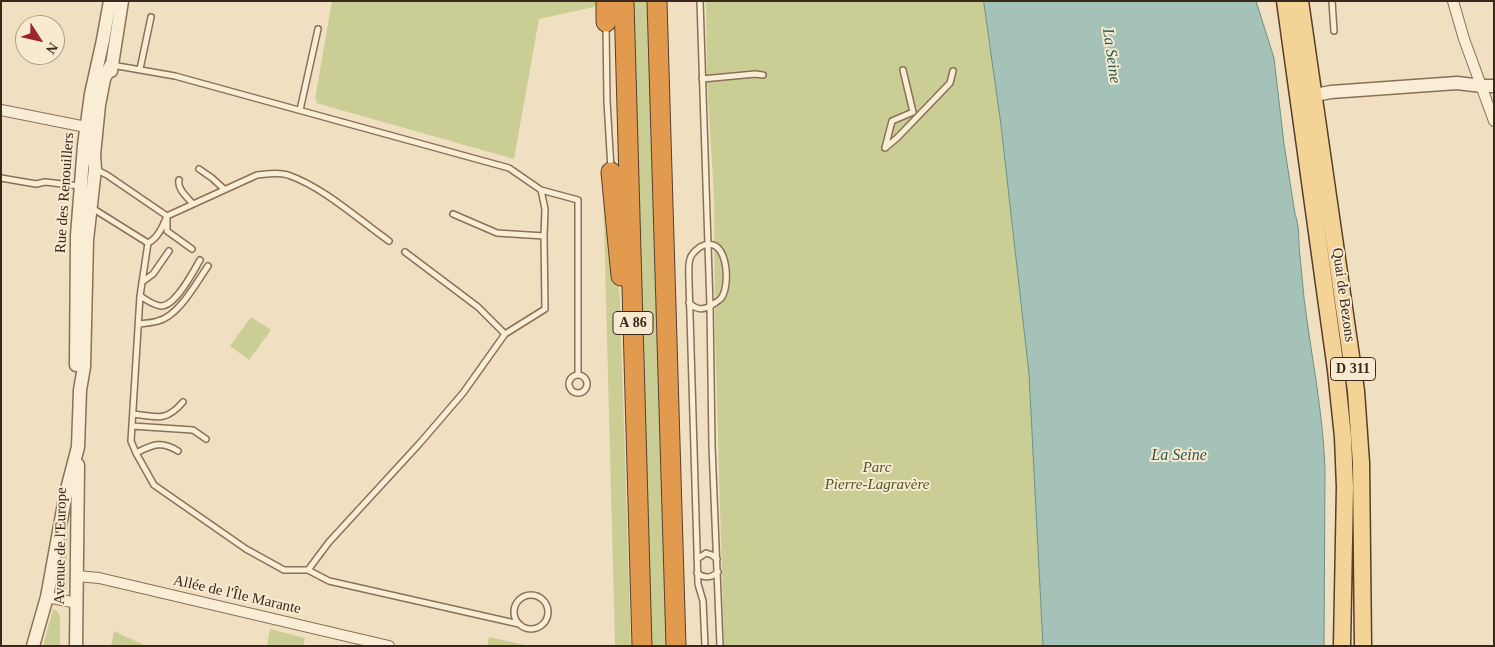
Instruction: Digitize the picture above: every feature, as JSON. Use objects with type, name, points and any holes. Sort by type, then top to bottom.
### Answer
[{"type":"highway","points":[[606,1],[606,22]]},
{"type":"highway","name":"A 86","points":[[624,1],[642,646]]},
{"type":"highway","name":"A 86","points":[[657,1],[676,646]]},
{"type":"highway","points":[[611,172],[622,286],[633,294]]},
{"type":"main road","name":"D 311","points":[[1285,1],[1294,70],[1305,98]]},
{"type":"main road","name":"D 311","points":[[1300,1],[1305,98]]},
{"type":"main road","name":"Quai de Bezons","points":[[1305,98],[1304,136],[1336,370],[1343,437],[1345,487],[1342,646]]},
{"type":"main road","name":"Quai de Bezons","points":[[1305,98],[1356,391],[1361,463],[1363,646]]},
{"type":"street","name":"Rue des Renouillers","points":[[80,390],[76,373],[76,324],[77,236],[80,191],[91,127],[98,61],[110,1]]},
{"type":"street","name":"Rue des Renouillers","points":[[95,169],[101,150],[106,106],[111,84],[111,65],[122,1]]},
{"type":"street","points":[[1453,1],[1464,39],[1488,86],[1494,121]]},
{"type":"street","points":[[98,61],[111,65]]},
{"type":"street","name":"Rue des Renouillers","points":[[33,646],[47,597],[66,493],[78,447],[80,390],[84,367],[87,240],[95,169],[91,127],[104,79],[111,65]]},
{"type":"street","points":[[1305,98],[1331,92],[1457,83],[1488,86]]},
{"type":"street","points":[[1,110],[91,127]]},
{"type":"street","points":[[80,191],[92,208]]},
{"type":"street","name":"Avenue de l'Europe","points":[[76,646],[78,447]]},
{"type":"street","name":"Allée de l'Île Marante","points":[[77,576],[99,578],[389,646]]},
{"type":"street","points":[[47,597],[77,603]]},
{"type":"lane","points":[[700,1],[710,306],[712,446],[720,646]]},
{"type":"lane","points":[[1332,1],[1334,30]]},
{"type":"lane","points":[[140,69],[151,17]]},
{"type":"lane","points":[[606,22],[607,101],[611,172]]},
{"type":"lane","points":[[300,110],[318,29]]},
{"type":"lane","points":[[111,65],[175,76],[509,168],[542,190],[578,200],[578,374]]},
{"type":"lane","points":[[903,70],[913,112],[892,121],[885,148],[950,83],[953,71]]},
{"type":"lane","points":[[702,79],[755,74],[763,75]]},
{"type":"lane","points":[[95,169],[107,175],[167,216]]},
{"type":"lane","points":[[199,169],[224,189]]},
{"type":"lane","points":[[389,241],[319,190],[286,175],[272,173],[257,175],[167,216],[163,226],[152,241],[148,243],[140,296],[131,440],[154,485],[246,549],[284,570],[308,570],[329,582],[519,624],[528,629],[539,627],[546,620],[548,609],[538,596],[526,596],[521,599],[515,608],[514,614],[519,624]]},
{"type":"lane","points":[[1,178],[36,184],[45,182],[80,191]]},
{"type":"lane","points":[[179,180],[180,187],[193,204]]},
{"type":"lane","points":[[308,570],[329,542],[420,443],[462,393],[505,334],[545,310],[545,209],[542,190]]},
{"type":"lane","points":[[92,208],[148,243]]},
{"type":"lane","points":[[454,214],[497,233],[544,236]]},
{"type":"lane","points":[[167,216],[168,231],[192,249]]},
{"type":"lane","points":[[689,303],[700,309],[710,306],[721,298],[727,284],[726,260],[714,246],[708,245],[697,249],[690,259],[689,303],[697,573],[703,600],[705,646]]},
{"type":"lane","points":[[142,282],[153,274],[169,252]]},
{"type":"lane","points":[[405,252],[478,307],[505,334]]},
{"type":"lane","points":[[140,296],[157,305],[169,304],[188,280],[200,260]]},
{"type":"lane","points":[[138,324],[158,321],[168,317],[178,308],[208,266]]},
{"type":"lane","points":[[132,414],[164,417],[174,412],[183,402]]},
{"type":"lane","points":[[132,426],[193,430],[206,439]]},
{"type":"lane","points":[[136,453],[153,445],[164,444],[178,451]]},
{"type":"lane","points":[[697,559],[709,554],[718,560]]},
{"type":"lane","points":[[697,573],[708,578],[718,572]]},
{"type":"green space","points":[[332,1],[602,1],[598,6],[539,19],[514,159],[316,103],[317,100],[315,99]]},
{"type":"green space","points":[[632,1],[651,1],[670,646],[649,646]]},
{"type":"green space","name":"Parc Pierre-Lagravère","points":[[706,1],[984,1],[1001,125],[1029,374],[1043,646],[724,646],[715,331],[714,197],[707,79]]},
{"type":"green space","points":[[603,184],[617,259],[620,301],[631,646],[615,646]]},
{"type":"green space","points":[[251,317],[271,330],[249,360],[230,346]]},
{"type":"green space","points":[[68,518],[66,591],[54,588]]},
{"type":"green space","points":[[53,609],[60,616],[60,646],[43,646]]},
{"type":"green space","points":[[270,629],[305,638],[303,646],[267,646]]},
{"type":"green space","points":[[114,631],[146,646],[111,646]]},
{"type":"green space","points":[[489,637],[529,646],[487,646]]},
{"type":"water","name":"La Seine","points":[[984,1],[1256,1],[1274,58],[1284,144],[1298,224],[1304,298],[1322,426],[1325,469],[1324,646],[1043,646],[1029,374],[1001,125]]}]
